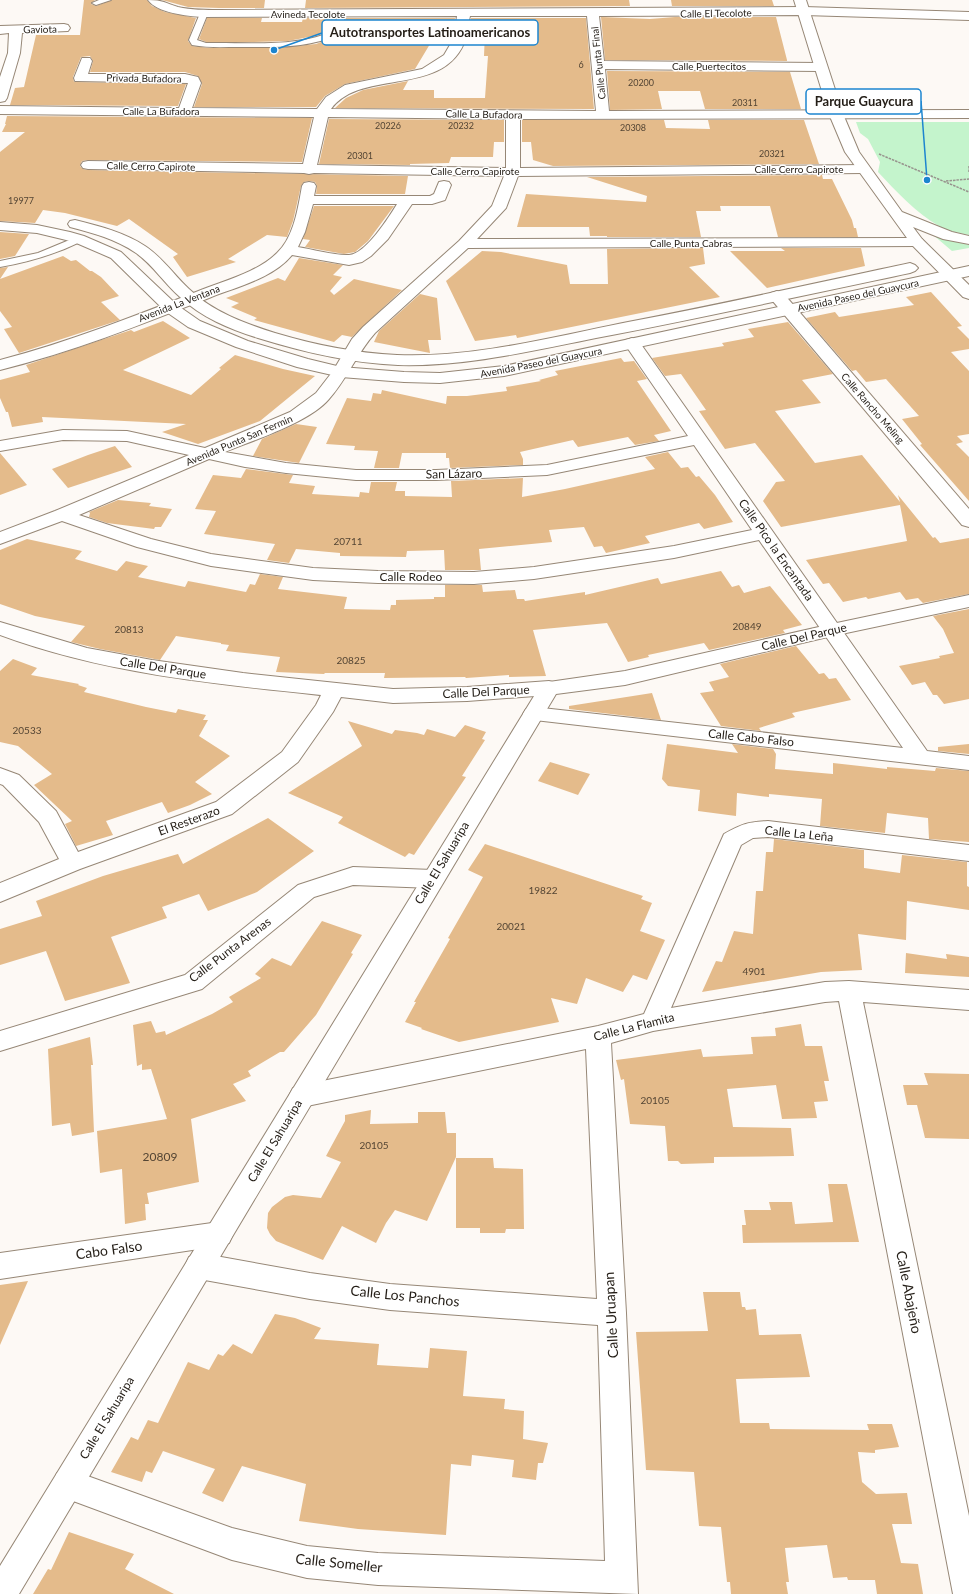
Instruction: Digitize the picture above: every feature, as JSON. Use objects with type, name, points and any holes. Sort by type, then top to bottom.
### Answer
[{"type":"street","name":"Avineda Tecolote","points":[[154,0],[163,6],[178,10],[204,13],[464,13]]},
{"type":"street","name":"Calle El Tecolote","points":[[464,13],[593,13],[802,6],[969,16]]},
{"type":"street","points":[[802,6],[836,114],[852,152],[918,242],[969,294]]},
{"type":"street","points":[[308,170],[322,112],[331,100],[350,88],[426,72],[449,57],[460,38],[464,13]]},
{"type":"street","name":"Calle Punta Final","points":[[593,13],[603,114]]},
{"type":"street","name":"Gaviota","points":[[0,30],[64,28]]},
{"type":"street","points":[[0,98],[14,53],[16,29]]},
{"type":"street","points":[[0,54],[14,53]]},
{"type":"street","name":"Privada Bufadora","points":[[86,61],[80,78],[185,78],[193,80],[194,83],[184,112]]},
{"type":"street","name":"Calle Puertecitos","points":[[597,65],[820,67]]},
{"type":"street","name":"Calle La Bufadora","points":[[0,110],[513,114],[969,114]]},
{"type":"street","name":"Avenida Punta San Fermin","points":[[0,538],[62,515],[296,416],[322,397],[341,372],[358,342],[369,330],[464,244],[499,208],[513,172],[513,114]]},
{"type":"street","name":"Calle Cerro Capirote","points":[[88,165],[308,170],[513,172],[863,169]]},
{"type":"street","points":[[287,250],[349,260],[359,258],[385,234],[408,199],[437,198],[440,196],[444,185]]},
{"type":"street","name":"Avenida La Ventana","points":[[2,360],[34,357],[171,308],[258,272],[283,257],[300,228],[308,193],[408,199]]},
{"type":"street","points":[[896,214],[948,236],[969,240]]},
{"type":"street","name":"Avenida Paseo del Guaycura","points":[[0,216],[27,217],[68,222],[116,237],[147,254],[191,299],[203,308],[244,328],[309,348],[382,359],[417,360],[485,354],[638,325],[956,258]]},
{"type":"street","name":"Avenida Paseo del Guaycura","points":[[0,226],[37,229],[79,239],[116,255],[171,308],[194,324],[230,339],[304,363],[341,372],[404,377],[440,378],[470,376],[504,371],[969,271]]},
{"type":"street","name":"Calle Punta Cabras","points":[[464,244],[918,242]]},
{"type":"street","name":"Calle Rancho Meling","points":[[777,296],[969,521]]},
{"type":"street","name":"Calle Pico la Encantada","points":[[632,343],[920,757]]},
{"type":"street","name":"San Lázaro","points":[[0,446],[63,435],[127,436],[245,462],[356,475],[486,473],[547,470],[698,439]]},
{"type":"street","name":"Calle Rodeo","points":[[62,515],[144,543],[211,560],[313,574],[378,577],[474,578],[534,573],[674,552],[764,533]]},
{"type":"street","name":"Calle Del Parque","points":[[0,628],[22,636],[86,654],[152,667],[243,680],[393,696],[467,694],[549,688],[625,678],[832,630],[969,601]]},
{"type":"street","name":"Calle El Sahuaripa","points":[[1,1594],[549,688]]},
{"type":"street","name":"El Resterazo","points":[[0,893],[72,863],[224,808],[290,757],[326,707],[334,689]]},
{"type":"street","name":"Calle Cabo Falso","points":[[533,714],[969,763]]},
{"type":"street","points":[[0,776],[12,780],[48,817],[72,863]]},
{"type":"street","name":"Calle La Leña","points":[[652,1021],[732,840],[749,830],[768,829],[969,852]]},
{"type":"street","name":"Calle Punta Arenas","points":[[0,1041],[193,982],[306,891],[353,876],[433,879]]},
{"type":"street","name":"Calle La Flamita","points":[[302,1096],[598,1036],[652,1021],[825,992],[849,991],[969,1000]]},
{"type":"street","name":"Calle Abajeño","points":[[849,991],[969,1594]]},
{"type":"street","name":"Calle Uruapan","points":[[598,1036],[612,1313],[622,1585]]},
{"type":"street","name":"Cabo Falso","points":[[0,1266],[219,1234]]},
{"type":"street","name":"Calle Los Panchos","points":[[199,1266],[310,1286],[390,1297],[612,1313]]},
{"type":"street","name":"Calle Someller","points":[[68,1484],[232,1544],[307,1562],[378,1569],[622,1585]]},
{"type":"lane","points":[[96,3],[107,0]]},
{"type":"lane","points":[[204,13],[193,40],[195,43],[206,45],[297,43],[325,38],[336,32],[342,14]]},
{"type":"lane","points":[[0,264],[32,259],[58,250],[79,239]]},
{"type":"path","points":[[879,154],[969,192]]},
{"type":"path","points":[[969,166],[969,173]]},
{"type":"path","points":[[944,181],[969,179]]},
{"type":"green space","points":[[856,122],[969,122],[969,235],[950,231],[939,226],[922,215],[899,194],[878,172],[880,162],[868,139],[860,133]]},
{"type":"green space","points":[[932,234],[969,245],[969,248],[952,251]]},
{"type":"building","points":[[84,0],[95,0],[91,4],[96,6],[112,0],[147,0],[152,6],[165,12],[196,18],[188,41],[192,46],[210,48],[277,48],[316,44],[340,35],[346,18],[455,18],[453,32],[446,32],[442,44],[430,44],[415,69],[345,84],[325,96],[316,107],[194,107],[202,84],[198,76],[185,72],[90,72],[93,61],[90,56],[81,57],[73,77],[74,82],[186,84],[178,106],[10,105],[15,88],[24,87],[36,35],[80,35]]},
{"type":"building","points":[[162,0],[265,0],[264,8],[219,8],[188,7]]},
{"type":"building","points":[[306,0],[629,0],[630,6],[305,8]]},
{"type":"building","points":[[671,0],[772,0],[774,6],[672,6]]},
{"type":"building","points":[[601,17],[650,19],[675,17],[776,17],[787,61],[605,60]]},
{"type":"building","points":[[207,18],[262,18],[261,22],[302,22],[303,18],[336,18],[332,30],[319,35],[288,41],[206,42],[199,39]]},
{"type":"building","points":[[471,18],[586,18],[594,109],[335,108],[346,98],[363,90],[408,81],[403,90],[434,90],[434,98],[485,98],[488,56],[484,56],[485,32],[469,32]]},
{"type":"building","points":[[607,71],[790,72],[801,109],[705,109],[700,91],[658,91],[662,109],[610,110]]},
{"type":"building","points":[[7,116],[312,118],[302,162],[88,160],[82,161],[80,166],[83,169],[88,170],[408,176],[405,194],[316,194],[317,186],[315,182],[304,182],[301,186],[293,221],[287,237],[267,235],[228,259],[236,262],[187,277],[173,257],[178,254],[129,219],[117,226],[65,213],[43,210],[35,223],[0,221],[0,152],[25,132],[2,132],[6,124]]},
{"type":"building","points":[[329,119],[504,120],[504,142],[494,142],[493,157],[451,157],[449,163],[410,165],[319,164]]},
{"type":"building","points":[[522,120],[664,120],[666,128],[710,129],[708,120],[804,120],[819,164],[553,166],[533,160],[531,142],[522,142]]},
{"type":"building","points":[[822,175],[823,179],[832,179],[852,220],[854,228],[856,228],[858,237],[778,237],[770,206],[720,206],[721,211],[696,211],[701,237],[607,237],[590,236],[589,227],[517,227],[526,194],[646,202],[647,196],[587,177]]},
{"type":"building","points":[[314,206],[394,206],[368,241],[355,252],[344,254],[305,247],[310,240],[303,239]]},
{"type":"building","points":[[0,232],[29,234],[15,256],[0,259]]},
{"type":"building","points":[[703,248],[705,264],[689,267],[720,297],[517,338],[516,335],[475,341],[446,281],[482,251],[501,252],[567,265],[570,284],[608,284],[607,249]]},
{"type":"building","points":[[781,248],[861,248],[865,266],[767,288],[730,251],[785,251]]},
{"type":"building","points":[[63,256],[71,261],[76,260],[90,271],[101,277],[119,296],[101,302],[120,320],[19,353],[4,329],[12,327],[0,311],[0,279]]},
{"type":"building","points":[[299,258],[343,265],[333,275],[342,277],[330,291],[334,295],[354,279],[402,290],[352,337],[342,335],[334,342],[254,320],[257,318],[231,307],[239,303],[226,298],[278,278],[285,281]]},
{"type":"building","points":[[8,267],[0,279],[0,268]]},
{"type":"building","points":[[931,292],[962,326],[957,327],[969,339],[969,349],[951,352],[969,371],[969,434],[957,436],[963,442],[956,444],[969,457],[969,501],[920,445],[922,444],[902,419],[919,416],[886,379],[866,382],[856,370],[852,371],[806,318],[835,312],[839,317],[914,305],[906,297]]},
{"type":"building","points":[[420,294],[437,298],[441,340],[428,340],[430,353],[374,342],[379,331]]},
{"type":"building","points":[[163,321],[190,338],[123,370],[191,395],[235,355],[283,369],[315,376],[260,421],[198,444],[162,432],[186,424],[42,417],[43,422],[12,427],[8,412],[6,412],[0,398],[0,380],[30,372],[26,365],[131,330],[134,332]]},
{"type":"building","points":[[788,322],[833,374],[802,380],[821,403],[775,411],[815,463],[862,455],[900,502],[898,495],[933,538],[935,537],[940,543],[969,538],[969,594],[923,603],[918,598],[906,600],[900,592],[868,599],[866,597],[843,602],[829,583],[823,584],[806,560],[907,541],[900,505],[781,527],[763,501],[776,482],[785,481],[755,443],[725,449],[699,411],[706,410],[681,374],[665,376],[652,358],[724,346],[722,343],[754,337],[748,329]]},
{"type":"building","points":[[621,358],[624,362],[634,361],[647,379],[637,381],[671,431],[654,435],[659,441],[635,445],[628,437],[578,447],[573,440],[520,452],[523,459],[523,465],[450,468],[449,458],[446,458],[446,453],[402,453],[399,468],[374,468],[378,451],[354,450],[355,446],[326,444],[347,398],[371,401],[373,393],[381,394],[382,390],[446,404],[447,396],[467,396],[507,391],[506,387],[541,381],[539,380],[558,375],[555,371]]},
{"type":"building","points":[[296,424],[317,427],[299,463],[253,456],[262,439]]},
{"type":"building","points":[[115,446],[132,467],[68,488],[52,469],[88,455]]},
{"type":"building","points":[[668,452],[681,468],[688,467],[696,477],[699,476],[715,495],[733,522],[704,529],[699,523],[645,536],[650,543],[606,553],[602,546],[594,547],[584,527],[549,530],[552,542],[479,549],[481,570],[445,570],[444,550],[407,551],[406,557],[340,556],[340,553],[296,549],[289,563],[267,560],[275,544],[204,534],[216,511],[195,509],[213,475],[241,478],[246,469],[293,475],[289,483],[315,486],[312,494],[359,497],[360,492],[369,493],[371,482],[397,482],[395,491],[405,491],[405,496],[452,497],[451,481],[523,478],[522,497],[655,469],[645,457]]},
{"type":"building","points":[[0,453],[27,485],[0,495]]},
{"type":"building","points":[[118,500],[151,503],[149,506],[172,509],[161,527],[155,527],[154,529],[107,523],[89,517],[89,512]]},
{"type":"building","points":[[27,539],[82,551],[75,559],[117,571],[126,561],[148,566],[138,577],[185,587],[188,581],[246,592],[250,584],[255,585],[260,574],[283,577],[278,589],[347,597],[344,609],[390,610],[391,605],[396,605],[396,600],[434,599],[434,597],[445,597],[445,585],[482,585],[483,592],[515,590],[517,599],[524,599],[525,601],[585,592],[585,595],[658,578],[661,584],[721,571],[732,587],[739,585],[744,593],[770,586],[802,625],[783,630],[785,633],[709,650],[704,643],[648,655],[649,657],[628,662],[607,623],[533,630],[546,676],[509,677],[509,675],[466,678],[384,678],[385,673],[324,674],[276,672],[280,657],[226,651],[229,645],[176,636],[160,660],[71,642],[85,626],[35,616],[0,604],[0,550]]},
{"type":"building","points":[[969,609],[969,699],[944,704],[937,695],[933,695],[925,682],[912,685],[899,666],[940,658],[939,656],[954,653],[943,629],[933,616]]},
{"type":"building","points":[[796,646],[819,674],[824,673],[829,679],[836,678],[851,700],[792,713],[795,717],[759,728],[761,731],[721,726],[700,693],[714,691],[709,682],[729,677],[720,664]]},
{"type":"building","points":[[13,659],[37,668],[31,675],[79,684],[78,685],[87,688],[84,692],[176,713],[178,709],[206,715],[203,720],[208,720],[199,736],[230,756],[195,782],[212,794],[190,805],[168,813],[162,802],[106,821],[113,835],[76,846],[65,824],[72,821],[34,785],[52,774],[18,746],[0,742],[0,671]]},
{"type":"building","points":[[652,693],[661,720],[569,709],[569,706]]},
{"type":"building","points":[[348,721],[392,734],[395,730],[424,735],[427,729],[455,737],[465,725],[486,732],[482,739],[485,740],[462,776],[466,777],[414,855],[409,853],[405,857],[338,823],[343,817],[288,793],[362,746]]},
{"type":"building","points":[[667,744],[738,753],[732,744],[773,749],[776,754],[775,769],[833,774],[833,763],[887,769],[887,767],[935,771],[936,768],[969,771],[969,842],[929,839],[928,818],[887,813],[885,833],[820,826],[822,799],[769,794],[769,797],[737,793],[736,816],[698,811],[700,790],[668,786],[662,779]]},
{"type":"building","points":[[969,744],[969,754],[938,751],[938,747]]},
{"type":"building","points":[[550,762],[590,774],[578,795],[538,781]]},
{"type":"building","points":[[268,818],[314,851],[257,892],[208,911],[199,894],[162,907],[167,918],[111,937],[130,983],[65,1001],[46,951],[0,965],[0,929],[42,916],[36,901],[103,876],[178,854],[183,864]]},
{"type":"building","points":[[774,839],[864,850],[864,868],[900,873],[902,855],[967,862],[969,910],[907,901],[906,940],[858,934],[862,970],[821,972],[702,992],[716,961],[722,962],[734,931],[753,934],[756,891],[763,891],[766,852],[773,852]]},
{"type":"building","points":[[485,844],[643,896],[641,899],[652,903],[640,931],[665,940],[647,980],[633,975],[623,992],[586,978],[577,1004],[551,998],[559,1022],[459,1042],[405,1022],[416,1002],[414,1002],[450,939],[448,938],[483,877],[468,870]]},
{"type":"building","points":[[322,921],[362,935],[351,953],[353,954],[316,1015],[284,1052],[280,1052],[248,1071],[251,1076],[233,1084],[246,1101],[191,1119],[199,1182],[147,1193],[149,1204],[145,1204],[146,1220],[125,1224],[122,1169],[100,1173],[97,1131],[167,1119],[151,1069],[142,1070],[142,1064],[137,1066],[133,1025],[151,1021],[156,1033],[165,1031],[166,1035],[212,1014],[233,1002],[229,997],[261,978],[255,974],[272,958],[291,966]]},
{"type":"building","points":[[906,953],[947,959],[946,954],[969,957],[969,977],[905,973]]},
{"type":"building","points":[[801,1024],[805,1046],[822,1046],[829,1081],[824,1081],[828,1101],[814,1102],[817,1118],[782,1119],[776,1085],[727,1089],[733,1127],[791,1128],[794,1156],[714,1157],[714,1163],[681,1164],[678,1161],[668,1161],[665,1126],[630,1124],[624,1079],[621,1080],[616,1060],[701,1049],[703,1057],[753,1054],[751,1037],[776,1036],[775,1028]]},
{"type":"building","points":[[90,1037],[93,1065],[91,1065],[94,1132],[72,1136],[70,1123],[52,1126],[48,1049]]},
{"type":"building","points":[[924,1073],[969,1074],[969,1139],[925,1138],[917,1105],[907,1105],[903,1085],[928,1085]]},
{"type":"building","points":[[371,1110],[370,1124],[418,1123],[418,1112],[445,1112],[447,1133],[456,1133],[456,1157],[427,1221],[395,1210],[386,1223],[376,1243],[342,1226],[323,1260],[276,1241],[267,1228],[268,1213],[272,1207],[285,1197],[293,1195],[321,1198],[341,1162],[326,1156],[345,1121],[345,1115]]},
{"type":"building","points":[[456,1158],[493,1158],[494,1168],[523,1169],[524,1229],[506,1229],[505,1233],[480,1233],[480,1228],[456,1228]]},
{"type":"building","points":[[828,1184],[847,1184],[859,1242],[743,1243],[742,1225],[746,1225],[744,1210],[771,1210],[769,1202],[792,1202],[795,1224],[833,1222]]},
{"type":"building","points":[[28,1281],[0,1345],[0,1285]]},
{"type":"building","points":[[703,1292],[740,1292],[742,1307],[745,1307],[746,1310],[756,1309],[759,1335],[801,1334],[810,1377],[736,1379],[740,1423],[769,1423],[770,1429],[869,1430],[867,1424],[892,1424],[899,1447],[875,1450],[875,1453],[858,1452],[862,1482],[876,1494],[907,1493],[912,1524],[892,1524],[901,1563],[918,1564],[923,1594],[877,1594],[875,1580],[848,1580],[847,1577],[833,1578],[827,1545],[785,1548],[789,1582],[786,1582],[788,1594],[731,1594],[730,1582],[727,1582],[721,1527],[699,1526],[694,1472],[646,1470],[636,1332],[708,1331]]},
{"type":"building","points":[[275,1314],[295,1318],[321,1328],[314,1339],[379,1344],[377,1365],[428,1368],[430,1348],[467,1351],[463,1396],[505,1399],[504,1409],[524,1411],[523,1439],[548,1443],[543,1463],[538,1463],[536,1480],[512,1477],[514,1460],[472,1455],[471,1466],[451,1464],[446,1535],[358,1529],[299,1521],[306,1484],[242,1466],[223,1502],[202,1493],[215,1469],[163,1451],[152,1473],[146,1471],[142,1482],[111,1472],[131,1437],[138,1440],[148,1420],[158,1423],[188,1362],[209,1370],[218,1354],[223,1356],[233,1344],[252,1354]]},
{"type":"building","points":[[69,1532],[134,1554],[125,1569],[174,1594],[33,1594],[48,1569],[51,1570]]},
{"type":"place","name":"Autotransportes Latinoamericanos","points":[[274,50]]},
{"type":"place","name":"Parque Guaycura","points":[[927,180]]}]
